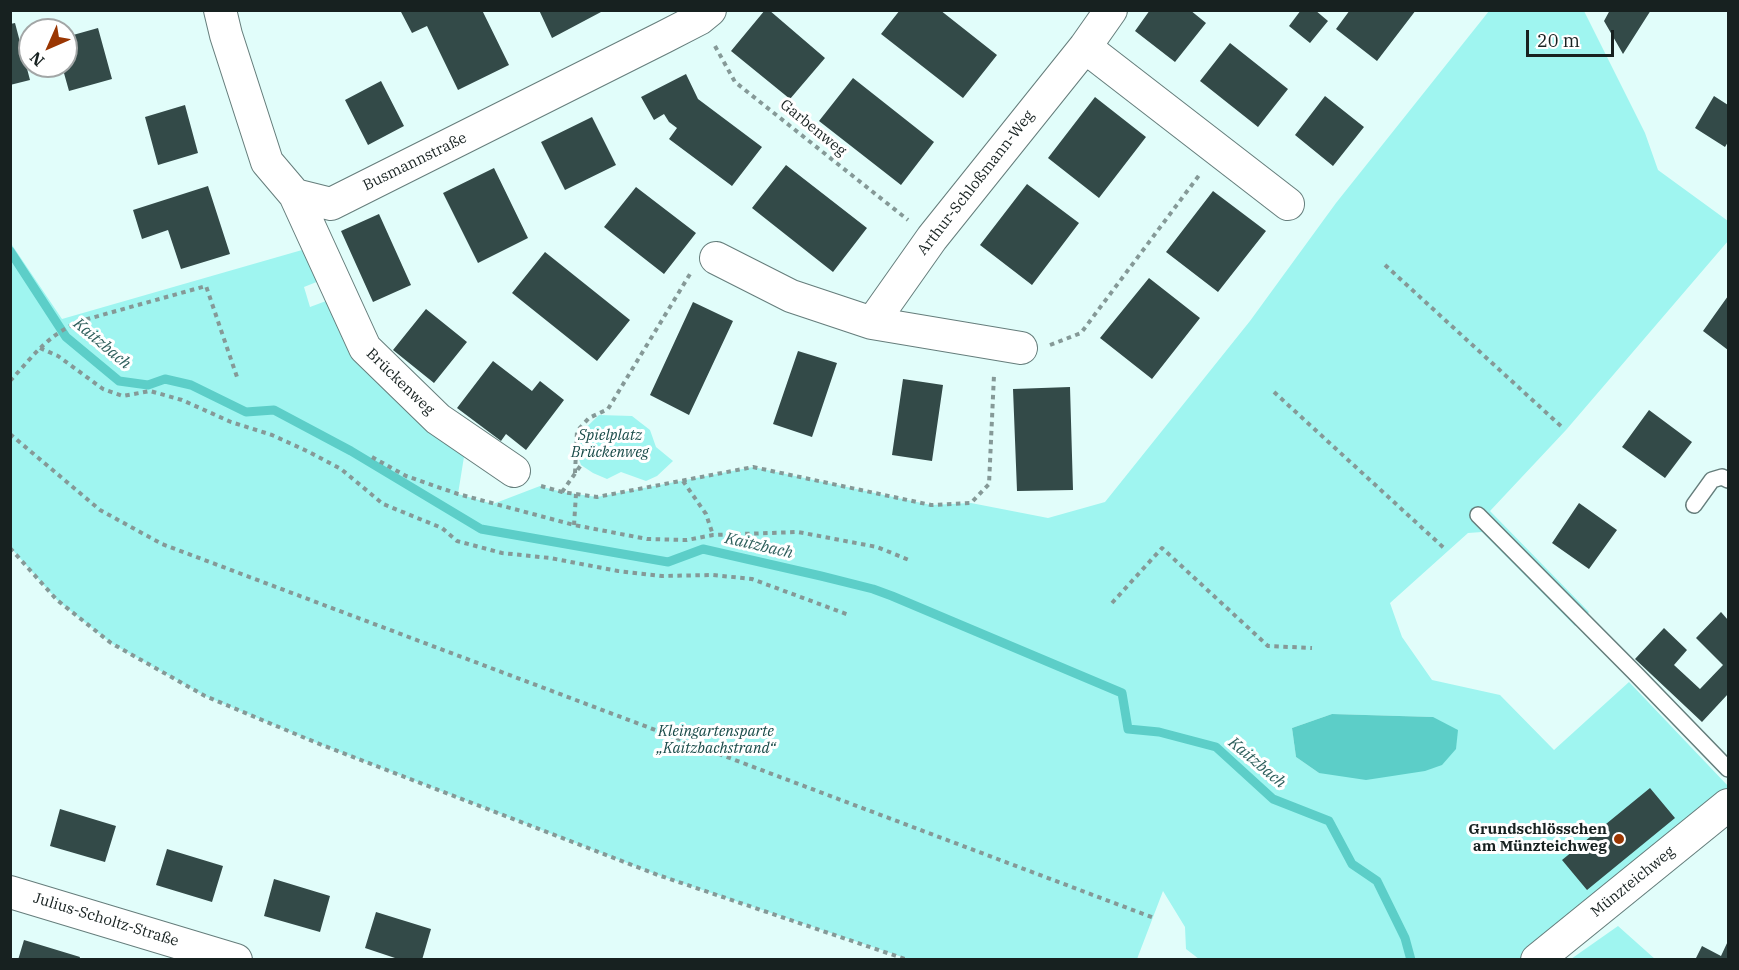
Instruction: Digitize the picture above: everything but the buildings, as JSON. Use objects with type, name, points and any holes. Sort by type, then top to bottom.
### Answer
[{"type":"street","points":[[220,10],[267,162],[295,195]]},
{"type":"street","name":"Arthur-Schloßmann-Weg","points":[[872,323],[932,238],[1085,47],[1111,10]]},
{"type":"street","name":"Busmannstraße","points":[[295,195],[331,204],[705,15]]},
{"type":"street","points":[[1085,47],[1288,204]]},
{"type":"street","name":"Brückenweg","points":[[295,195],[365,348],[438,418],[514,471]]},
{"type":"street","points":[[716,258],[792,296],[872,323],[1008,346]]},
{"type":"street","name":"Münzteichweg","points":[[1536,960],[1728,805]]},
{"type":"street","name":"Julius-Scholtz-Straße","points":[[10,892],[236,960]]},
{"type":"lane","points":[[1694,505],[1712,480],[1722,477],[1728,480]]},
{"type":"lane","points":[[1478,515],[1728,769]]},
{"type":"path","name":"Garbenweg","points":[[705,15],[735,82],[932,238]]},
{"type":"path","points":[[514,471],[540,486],[597,497],[753,467],[931,505],[971,503],[989,484],[1008,346],[1040,349],[1081,333],[1219,149]]},
{"type":"path","points":[[575,473],[577,432],[589,418],[608,409],[698,261],[716,258]]},
{"type":"path","points":[[1385,265],[1563,428]]},
{"type":"path","points":[[10,381],[52,336],[66,327],[206,286],[237,377]]},
{"type":"path","points":[[40,348],[58,356],[103,389],[123,396],[150,392],[182,400],[309,452],[341,469],[383,504],[442,528],[457,541],[502,553],[550,558],[618,571],[662,576],[713,575],[752,579],[849,615]]},
{"type":"path","points":[[1274,392],[1444,548]]},
{"type":"path","points":[[10,434],[100,510],[162,544],[1154,918]]},
{"type":"path","points":[[372,457],[406,476],[458,494],[574,525],[646,539],[687,540],[713,535],[798,532],[877,547],[909,560]]},
{"type":"path","points":[[562,492],[580,465]]},
{"type":"path","points":[[651,479],[653,487]]},
{"type":"path","points":[[682,481],[706,514],[713,535]]},
{"type":"path","points":[[574,525],[576,494]]},
{"type":"path","points":[[10,548],[57,600],[111,643],[205,696],[317,743],[658,874],[908,960]]},
{"type":"path","points":[[1112,603],[1162,548],[1268,646],[1312,648]]},
{"type":"green space","name":"Kleingartensparte „Kaitzbachstrand“","points":[[1489,11],[1584,11],[1645,133],[1658,170],[1728,221],[1728,241],[1566,430],[1490,511],[1589,612],[1575,626],[1482,532],[1468,533],[1390,603],[1402,637],[1432,680],[1500,695],[1554,750],[1629,682],[1728,786],[1728,792],[1521,959],[1199,959],[1186,949],[1185,927],[1163,891],[1137,959],[908,959],[658,875],[317,743],[205,696],[111,643],[57,600],[11,548],[10,242],[62,319],[309,248],[324,279],[304,287],[310,307],[334,298],[467,438],[458,494],[493,504],[540,486],[597,497],[753,467],[931,505],[971,503],[1048,518],[1105,502],[1250,321],[1336,203]],"holes":[[[1332,714],[1433,717],[1319,773],[1296,757],[1292,728]]]},
{"type":"green space","name":"Spielplatz Brückenweg","points":[[599,415],[632,416],[650,430],[656,447],[673,461],[657,476],[646,481],[621,472],[607,479],[593,473],[581,465],[578,456],[578,442],[583,431]]},
{"type":"green space","points":[[1618,926],[1655,959],[1571,959]]},
{"type":"shaded area","points":[[1332,714],[1433,717],[1458,730],[1456,749],[1442,765],[1425,771],[1366,780],[1319,773],[1296,757],[1292,728]]},
{"type":"waterway","name":"Kaitzbach","points":[[10,251],[66,337],[119,381],[148,385],[165,379],[191,385],[246,412],[274,410],[351,451],[481,529],[668,562],[703,549],[873,589],[1122,693],[1128,729],[1159,732],[1216,747],[1273,799],[1329,821],[1352,864],[1377,881],[1405,938],[1411,960]]},
{"type":"place","name":"Grundschlösschen am Münzteichweg","points":[[1619,839]]}]
